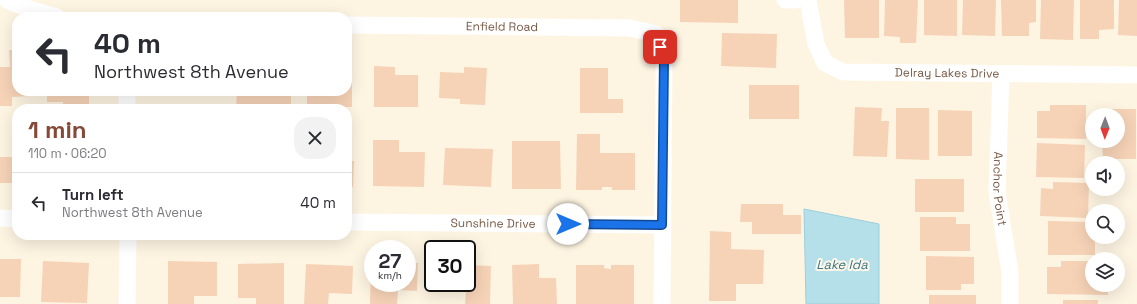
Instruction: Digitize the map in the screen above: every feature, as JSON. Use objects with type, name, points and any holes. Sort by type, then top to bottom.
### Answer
[{"type":"street","points":[[7,0],[39,12]]},
{"type":"street","points":[[785,0],[796,0]]},
{"type":"street","name":"Delray Lakes Drive","points":[[808,0],[816,44],[825,63],[843,72],[1137,75]]},
{"type":"street","name":"Enfield Road","points":[[352,25],[630,28],[656,34],[664,59],[662,225]]},
{"type":"street","name":"Anchor Point","points":[[1001,74],[996,192],[1010,272],[1010,304]]},
{"type":"street","points":[[0,218],[12,218]]},
{"type":"street","name":"Sunshine Drive","points":[[352,222],[662,225]]},
{"type":"street","points":[[662,225],[662,304]]},
{"type":"street","points":[[127,304],[128,240]]},
{"type":"water","name":"Lake Ida","points":[[804,209],[879,224],[879,304],[806,304]]},
{"type":"building","points":[[680,0],[738,0],[738,23],[680,22]]},
{"type":"building","points":[[844,0],[879,0],[879,38],[845,38]]},
{"type":"building","points":[[885,0],[918,0],[916,43],[900,43],[900,37],[884,36]]},
{"type":"building","points":[[924,0],[957,0],[957,36],[924,35]]},
{"type":"building","points":[[963,0],[996,0],[995,36],[962,35]]},
{"type":"building","points":[[1001,0],[1036,0],[1036,22],[1029,23],[1029,36],[1002,36]]},
{"type":"building","points":[[1041,0],[1074,0],[1073,40],[1040,39]]},
{"type":"building","points":[[1080,0],[1114,0],[1114,29],[1099,30],[1099,39],[1080,39]]},
{"type":"building","points":[[1119,0],[1137,0],[1137,36],[1118,35]]},
{"type":"building","points":[[722,33],[777,34],[776,68],[721,66]]},
{"type":"building","points":[[9,50],[12,50],[12,96],[30,96],[12,97],[12,106],[0,106],[0,67],[10,67]]},
{"type":"building","points":[[374,66],[395,67],[395,75],[418,75],[418,107],[374,107]]},
{"type":"building","points":[[464,67],[487,68],[485,105],[460,104],[460,99],[439,98],[440,72],[464,73]]},
{"type":"building","points":[[580,68],[608,68],[608,99],[623,99],[623,113],[580,113]]},
{"type":"building","points":[[749,85],[799,85],[799,119],[749,119]]},
{"type":"building","points":[[47,96],[89,96],[89,104],[63,104],[63,102],[47,102]]},
{"type":"building","points":[[237,96],[291,96],[291,104],[236,104]]},
{"type":"building","points":[[307,96],[352,96],[352,104],[307,104]]},
{"type":"building","points":[[1050,105],[1086,105],[1085,139],[1037,138],[1037,111],[1050,111]]},
{"type":"building","points":[[855,107],[882,108],[881,121],[889,121],[887,157],[853,156]]},
{"type":"building","points":[[896,108],[929,108],[929,160],[896,159]]},
{"type":"building","points":[[1125,109],[1136,109],[1136,159],[1125,159],[1125,156],[1103,156],[1102,148],[1125,148]]},
{"type":"building","points":[[938,110],[972,111],[972,156],[938,156]]},
{"type":"building","points":[[577,134],[600,134],[600,153],[635,153],[635,190],[612,190],[612,187],[602,187],[602,190],[576,190]]},
{"type":"building","points":[[373,140],[399,140],[399,152],[425,152],[424,187],[373,186]]},
{"type":"building","points":[[512,141],[560,141],[561,189],[512,189]]},
{"type":"building","points":[[1037,143],[1085,145],[1084,178],[1036,177]]},
{"type":"building","points":[[445,148],[493,149],[491,187],[443,185]]},
{"type":"building","points":[[0,157],[12,157],[12,183],[0,183]]},
{"type":"building","points":[[352,161],[354,161],[353,187]]},
{"type":"building","points":[[915,179],[964,179],[964,212],[915,212]]},
{"type":"building","points":[[1053,182],[1085,183],[1085,196],[1089,196],[1088,204],[1085,204],[1085,218],[1040,216],[1041,188],[1053,189]]},
{"type":"building","points":[[741,204],[783,204],[783,215],[801,215],[801,234],[752,234],[752,222],[740,222]]},
{"type":"building","points":[[920,217],[956,217],[956,224],[970,224],[970,251],[920,251]]},
{"type":"building","points":[[1048,221],[1085,222],[1085,244],[1095,244],[1095,252],[1085,252],[1085,255],[1048,255]]},
{"type":"building","points":[[710,231],[731,232],[731,249],[764,250],[763,284],[736,284],[736,301],[709,301]]},
{"type":"building","points":[[926,256],[974,257],[974,284],[961,284],[961,290],[926,290]]},
{"type":"building","points":[[0,259],[21,259],[20,297],[0,297]]},
{"type":"building","points":[[43,261],[89,263],[87,303],[41,302]]},
{"type":"building","points":[[168,261],[217,262],[217,296],[194,296],[194,304],[168,304]]},
{"type":"building","points":[[1061,261],[1085,261],[1085,292],[1108,292],[1108,295],[1047,294],[1047,267],[1061,267]]},
{"type":"building","points":[[284,263],[284,304],[256,304],[256,298],[238,298],[238,264]]},
{"type":"building","points":[[416,263],[418,263],[417,291]]},
{"type":"building","points":[[306,264],[353,266],[352,294],[329,293],[328,304],[304,304]]},
{"type":"building","points":[[539,264],[539,278],[556,278],[557,304],[513,304],[512,265]]},
{"type":"building","points":[[476,265],[491,266],[490,304],[465,304],[466,292],[476,292]]},
{"type":"building","points":[[576,265],[604,265],[604,268],[611,269],[611,265],[634,265],[634,304],[576,304]]},
{"type":"building","points":[[370,292],[398,292],[397,304],[370,304]]},
{"type":"building","points":[[929,295],[976,295],[976,304],[929,304]]},
{"type":"building","points":[[1063,300],[1098,300],[1098,304],[1063,304]]},
{"type":"route","points":[[568,224],[662,225],[664,59],[660,47]]}]
